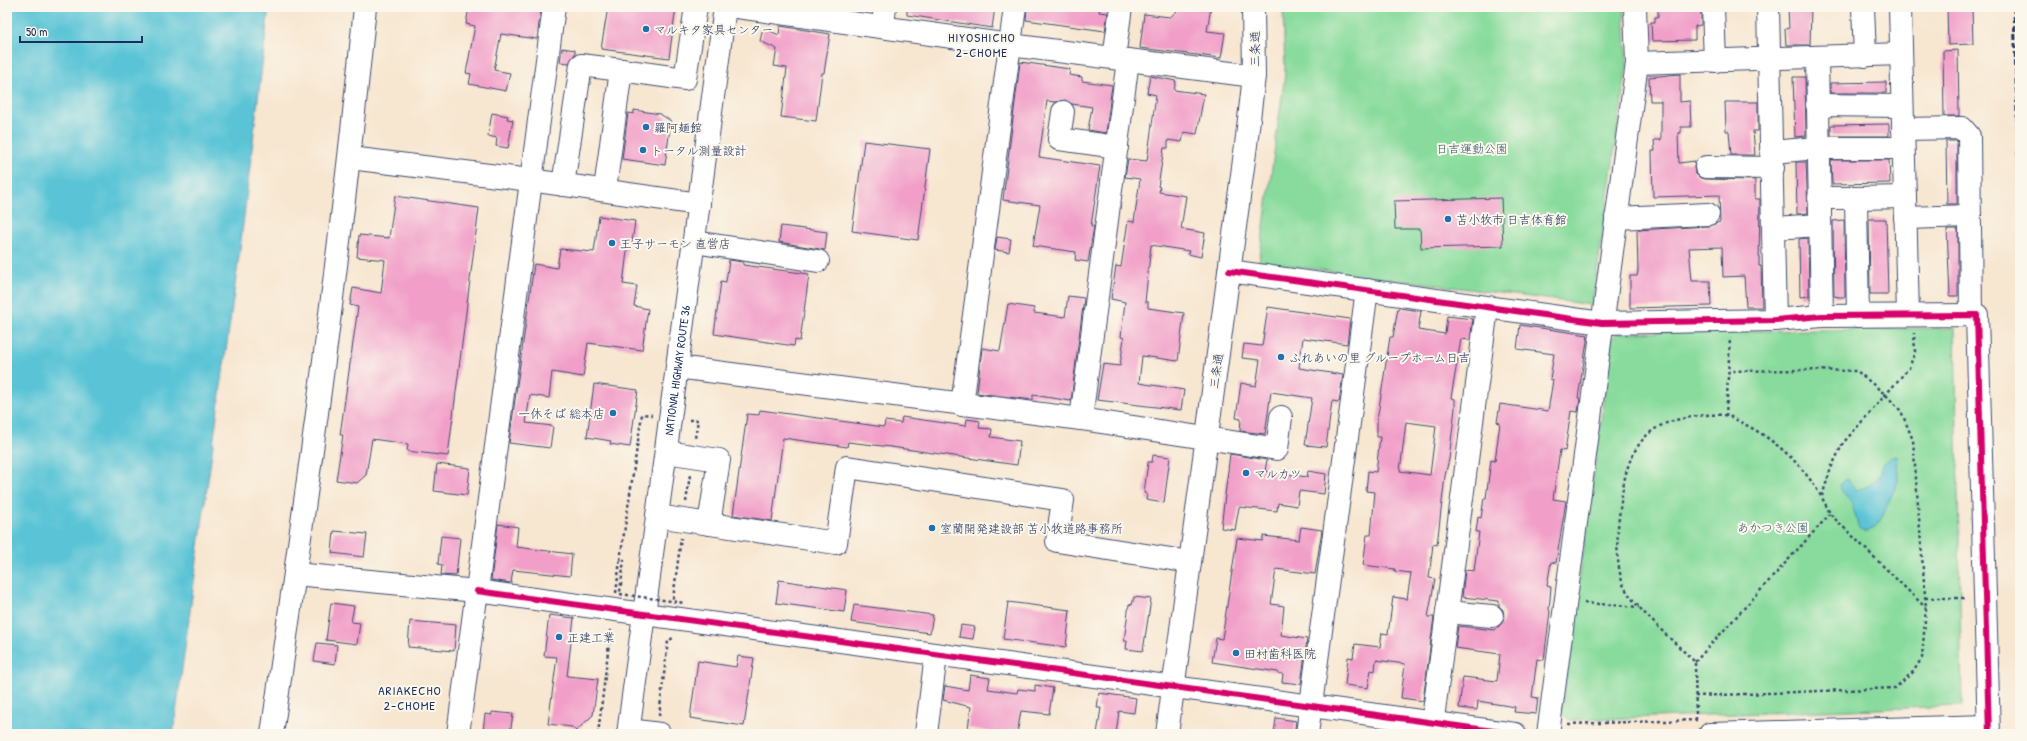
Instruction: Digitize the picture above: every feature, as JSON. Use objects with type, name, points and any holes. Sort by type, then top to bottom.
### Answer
[{"type":"main road","points":[[272,734],[295,574],[350,158],[364,7]]},
{"type":"main road","points":[[458,734],[554,7]]},
{"type":"main road","points":[[563,185],[581,65],[685,79],[696,7]]},
{"type":"main road","name":"NATIONAL HIGHWAY ROUTE 36","points":[[628,732],[726,7]]},
{"type":"main road","points":[[737,7],[884,17],[1010,45],[1254,76]]},
{"type":"main road","points":[[962,404],[1015,7]]},
{"type":"main road","points":[[1081,419],[1117,148],[1121,59],[1121,7]]},
{"type":"main road","name":"三条通","points":[[1167,734],[1254,76],[1253,7]]},
{"type":"main road","points":[[1555,727],[1602,323],[1637,63],[1635,7]]},
{"type":"main road","points":[[1713,7],[1715,61]]},
{"type":"main road","points":[[1768,7],[1776,320]]},
{"type":"main road","points":[[1863,7],[1866,56]]},
{"type":"main road","points":[[1900,7],[1905,208],[1911,323]]},
{"type":"main road","points":[[1637,63],[1769,60],[1901,54]]},
{"type":"main road","points":[[1817,58],[1822,316]]},
{"type":"main road","points":[[605,190],[621,70]]},
{"type":"main road","points":[[1817,106],[1902,106]]},
{"type":"main road","points":[[1063,112],[1059,139],[1117,148]]},
{"type":"main road","points":[[1706,168],[1772,160],[1818,148],[1903,139],[1962,128],[1969,136],[1972,315]]},
{"type":"main road","points":[[350,158],[530,180],[699,204]]},
{"type":"main road","points":[[1819,198],[1856,198],[1905,208],[1970,216]]},
{"type":"main road","points":[[1856,198],[1858,316]]},
{"type":"main road","points":[[1616,218],[1708,214]]},
{"type":"main road","points":[[1774,228],[1820,225]]},
{"type":"main road","points":[[694,242],[818,261]]},
{"type":"main road","points":[[1229,271],[1602,323],[1776,320],[1822,316],[1858,316],[1911,323],[1977,315],[1988,730],[1710,734]]},
{"type":"main road","points":[[1307,734],[1367,290]]},
{"type":"main road","points":[[1432,729],[1487,308]]},
{"type":"main road","points":[[677,367],[1081,419],[1277,449],[1281,417]]},
{"type":"main road","points":[[666,452],[719,460],[709,524]]},
{"type":"main road","points":[[657,516],[836,543],[847,467],[1063,500],[1057,541],[1190,562]]},
{"type":"main road","points":[[295,574],[617,602],[644,614],[683,611],[936,655],[1311,706],[1432,729],[1515,734]]},
{"type":"main road","points":[[1447,612],[1492,616]]},
{"type":"main road","points":[[926,734],[936,655]]},
{"type":"main road","points":[[628,732],[660,734]]},
{"type":"path","points":[[1822,496],[1831,468],[1843,443],[1909,368],[1915,352],[1911,323]]},
{"type":"path","points":[[1726,416],[1730,334]]},
{"type":"path","points":[[1695,696],[1895,688],[1912,672],[1922,658],[1926,608],[1913,440],[1901,411],[1886,395],[1857,371],[1729,371]]},
{"type":"path","points":[[1695,662],[1639,607],[1623,585],[1617,554],[1624,478],[1638,446],[1652,430],[1673,420],[1702,415],[1726,416],[1754,429],[1783,449],[1822,496],[1830,514],[1926,608]]},
{"type":"path","points":[[1555,727],[1567,724],[1696,720],[1695,662],[1830,514]]},
{"type":"path","points":[[598,734],[624,560],[620,560],[617,602]]},
{"type":"path","points":[[1925,598],[1974,598]]},
{"type":"path","points":[[617,602],[683,611],[679,634],[668,641],[656,734]]},
{"type":"path","points":[[1581,602],[1639,607]]},
{"type":"green space","name":"日吉運動公園","points":[[1283,7],[1624,7],[1627,65],[1592,305],[1259,262],[1285,74]]},
{"type":"green space","name":"あかつき公園","points":[[1955,328],[1962,706],[1570,720],[1561,713],[1612,338],[1617,333]]},
{"type":"water","points":[[7,7],[269,7],[240,249],[173,734],[7,734]]},
{"type":"water","points":[[1897,456],[1898,481],[1881,519],[1874,528],[1866,532],[1859,528],[1851,502],[1842,492],[1840,485],[1843,481],[1848,479],[1856,490],[1870,485],[1878,478],[1882,469],[1882,464],[1891,457]]},
{"type":"building","points":[[469,7],[541,7],[537,39],[501,34],[494,70],[510,73],[506,91],[469,84],[471,74],[466,73],[475,26],[466,24]]},
{"type":"building","name":"マルキタ家具センター","points":[[608,7],[676,7],[669,58],[601,49]]},
{"type":"building","points":[[907,7],[995,7],[992,28],[907,15]]},
{"type":"building","points":[[1027,7],[1100,7],[1099,12],[1108,13],[1105,31],[1026,20]]},
{"type":"building","points":[[1182,7],[1211,7],[1207,31],[1225,33],[1221,58],[1140,48],[1144,14],[1170,17]]},
{"type":"building","points":[[1658,7],[1701,7],[1701,25],[1695,26],[1695,40],[1652,41],[1651,22],[1655,22],[1655,17],[1658,17]]},
{"type":"building","points":[[1788,7],[1811,7],[1810,45],[1786,45],[1785,29],[1789,28]]},
{"type":"building","points":[[1947,7],[1972,7],[1973,44],[1948,45]]},
{"type":"building","points":[[780,26],[830,34],[824,73],[822,73],[816,121],[781,117],[787,68],[774,66],[777,49],[760,41],[763,28],[779,35]]},
{"type":"building","points":[[562,48],[575,50],[575,54],[569,63],[560,62]]},
{"type":"building","points":[[1958,50],[1959,116],[1944,116],[1943,51]]},
{"type":"building","points":[[1020,62],[1070,69],[1069,75],[1082,77],[1082,81],[1112,85],[1106,133],[1088,130],[1092,107],[1072,104],[1065,100],[1056,102],[1047,101],[1039,157],[1100,166],[1091,226],[1094,226],[1088,262],[1075,260],[1076,252],[1033,246],[1040,205],[1003,200]]},
{"type":"building","points":[[1680,74],[1680,102],[1690,101],[1691,127],[1681,127],[1681,133],[1678,133],[1679,163],[1695,161],[1695,173],[1699,177],[1705,179],[1755,180],[1755,199],[1760,199],[1759,266],[1761,266],[1762,307],[1746,307],[1744,276],[1723,277],[1722,247],[1689,248],[1692,281],[1710,281],[1711,306],[1630,308],[1630,276],[1637,276],[1638,271],[1637,230],[1709,226],[1720,222],[1719,195],[1653,197],[1652,151],[1655,151],[1654,140],[1661,140],[1661,101],[1650,101],[1649,77]]},
{"type":"building","points":[[1150,76],[1176,81],[1174,90],[1204,94],[1197,134],[1184,132],[1182,142],[1168,140],[1168,148],[1164,148],[1158,187],[1160,187],[1159,192],[1186,196],[1181,229],[1205,233],[1201,257],[1188,254],[1189,251],[1151,245],[1145,302],[1148,302],[1148,308],[1184,313],[1178,361],[1142,356],[1139,383],[1184,390],[1181,410],[1097,400],[1103,364],[1120,366],[1124,338],[1121,337],[1125,302],[1111,299],[1116,266],[1121,267],[1128,221],[1134,222],[1140,179],[1125,177],[1128,159],[1147,161],[1156,95],[1147,93]]},
{"type":"building","points":[[1793,77],[1805,77],[1806,136],[1795,137]]},
{"type":"building","points":[[1886,82],[1886,93],[1830,93],[1830,83]]},
{"type":"building","points":[[1725,102],[1758,102],[1758,131],[1753,131],[1755,155],[1731,155],[1729,131],[1726,131]]},
{"type":"building","points":[[634,110],[660,114],[671,121],[665,165],[622,159],[628,113],[634,114]]},
{"type":"building","points":[[492,113],[508,116],[507,119],[513,120],[508,148],[496,146],[497,138],[488,136]]},
{"type":"building","points":[[1889,124],[1889,136],[1831,136],[1831,125]]},
{"type":"building","points":[[864,141],[930,149],[918,240],[852,231]]},
{"type":"building","points":[[1946,141],[1957,141],[1957,204],[1947,204]]},
{"type":"building","points":[[1831,160],[1889,160],[1890,183],[1832,184]]},
{"type":"building","points":[[1796,162],[1806,162],[1808,213],[1797,214]]},
{"type":"building","points":[[395,196],[479,208],[448,456],[407,451],[408,444],[372,439],[366,475],[357,483],[336,480],[343,435],[340,435],[358,307],[350,305],[353,288],[381,293],[385,260],[357,257],[359,235],[389,238]]},
{"type":"building","name":"苫小牧市 日吉体育館","points":[[1501,198],[1503,246],[1421,248],[1420,229],[1395,229],[1394,201]]},
{"type":"building","points":[[599,216],[635,221],[632,243],[628,243],[623,284],[637,286],[634,306],[648,309],[642,350],[588,343],[583,377],[552,372],[549,398],[530,395],[526,423],[553,426],[550,448],[509,443],[534,264],[557,268],[560,249],[594,252]]},
{"type":"building","points":[[1869,219],[1886,219],[1888,294],[1870,294]]},
{"type":"building","points":[[1844,220],[1845,297],[1839,297],[1834,296],[1833,221]]},
{"type":"building","points":[[781,226],[827,232],[825,250],[779,242]]},
{"type":"building","points":[[1947,229],[1958,229],[1958,296],[1950,296]]},
{"type":"building","points":[[997,237],[1011,239],[1009,252],[995,250]]},
{"type":"building","points":[[1808,238],[1809,296],[1800,297],[1799,239]]},
{"type":"building","points":[[729,260],[743,262],[743,265],[809,274],[800,341],[795,340],[794,346],[714,334],[721,281],[726,282]]},
{"type":"building","points":[[1068,296],[1084,298],[1071,401],[1033,395],[1033,400],[977,393],[982,348],[1000,351],[1008,304],[1034,308],[1034,313],[1065,317]]},
{"type":"building","name":"ふれあいの里 グループホーム日吉","points":[[1268,307],[1350,319],[1347,344],[1303,338],[1299,368],[1343,375],[1339,402],[1332,401],[1326,447],[1305,445],[1312,398],[1271,392],[1265,434],[1240,431],[1241,419],[1236,418],[1241,383],[1256,386],[1260,360],[1242,358],[1244,344],[1262,346]]},
{"type":"building","points":[[1398,308],[1421,311],[1418,330],[1445,334],[1447,316],[1473,319],[1470,340],[1461,339],[1451,398],[1455,399],[1455,408],[1449,459],[1445,476],[1437,545],[1433,544],[1429,578],[1435,579],[1428,617],[1434,617],[1423,701],[1401,698],[1405,664],[1376,660],[1375,671],[1371,670],[1368,688],[1345,685],[1348,657],[1353,658],[1355,644],[1380,647],[1382,633],[1388,634],[1393,597],[1407,599],[1411,573],[1394,571],[1395,569],[1363,565],[1367,535],[1371,535],[1375,492],[1366,491],[1368,471],[1376,472],[1380,437],[1377,437],[1377,421],[1390,337],[1393,337]],"holes":[[[1406,422],[1436,426],[1430,475],[1400,471]]]},
{"type":"building","points":[[1520,325],[1588,335],[1578,398],[1580,399],[1578,412],[1571,411],[1565,451],[1560,450],[1553,499],[1566,501],[1556,563],[1551,562],[1547,586],[1551,587],[1550,611],[1544,660],[1537,659],[1532,697],[1538,698],[1536,714],[1514,712],[1515,707],[1478,701],[1477,710],[1459,708],[1463,677],[1497,681],[1500,654],[1455,648],[1458,626],[1495,630],[1502,623],[1504,617],[1503,610],[1499,606],[1499,601],[1462,597],[1465,570],[1474,571],[1479,532],[1476,532],[1478,517],[1481,518],[1484,498],[1486,498],[1491,460],[1495,461],[1500,423],[1497,422],[1500,404],[1548,411],[1553,380],[1550,379],[1554,354],[1517,349]]},
{"type":"building","name":"一休そば 総本店","points":[[594,384],[638,390],[630,447],[610,444],[611,441],[587,437]]},
{"type":"building","points":[[760,410],[884,427],[885,421],[901,423],[902,417],[966,426],[967,419],[980,421],[979,428],[992,429],[991,437],[1020,441],[1017,465],[848,442],[847,447],[783,438],[772,521],[733,515],[747,414],[759,415]]},
{"type":"building","points":[[1230,454],[1267,460],[1265,471],[1307,477],[1308,471],[1326,474],[1324,494],[1299,491],[1297,506],[1278,503],[1277,511],[1239,507],[1235,530],[1221,528]]},
{"type":"building","points":[[1153,455],[1170,457],[1164,503],[1146,500],[1147,494],[1144,493],[1148,462],[1152,462]]},
{"type":"building","points":[[437,464],[470,468],[467,495],[434,491]]},
{"type":"building","points":[[498,524],[518,527],[516,547],[572,554],[570,576],[513,570],[511,583],[491,580]]},
{"type":"building","points":[[1301,527],[1322,530],[1315,574],[1276,569],[1271,604],[1284,606],[1281,635],[1307,639],[1301,684],[1282,682],[1283,674],[1278,672],[1212,662],[1216,638],[1222,639],[1237,538],[1263,541],[1263,536],[1299,540]]},
{"type":"building","points":[[334,531],[367,534],[364,557],[332,553]]},
{"type":"building","points":[[441,536],[460,538],[456,576],[441,575],[442,565],[438,564]]},
{"type":"building","points":[[779,580],[847,590],[844,612],[776,603]]},
{"type":"building","points":[[1134,597],[1151,599],[1143,651],[1126,649],[1127,641],[1124,641],[1129,604],[1132,605]]},
{"type":"building","points":[[1008,602],[1070,610],[1066,647],[1003,639]]},
{"type":"building","points":[[331,603],[354,606],[351,622],[360,623],[357,644],[326,640]]},
{"type":"building","points":[[854,605],[933,615],[930,633],[851,622]]},
{"type":"building","points":[[549,615],[574,618],[567,676],[598,679],[593,715],[576,731],[572,727],[548,724],[557,657],[544,656]]},
{"type":"building","points":[[410,621],[456,625],[454,651],[408,647]]},
{"type":"building","points":[[961,625],[975,627],[973,639],[959,637]]},
{"type":"building","points":[[317,643],[337,645],[335,664],[314,661]]},
{"type":"building","points":[[738,656],[754,658],[744,726],[690,718],[698,661],[736,667]]},
{"type":"building","points":[[970,675],[990,678],[988,689],[1017,693],[1018,689],[1035,691],[1035,685],[1053,688],[1049,714],[1021,711],[1017,734],[998,734],[968,728],[971,707],[943,700],[945,686],[968,690]]},
{"type":"building","points":[[1099,693],[1136,698],[1134,713],[1119,711],[1116,734],[1097,734],[1101,708],[1097,708]]},
{"type":"building","points":[[492,712],[513,714],[510,734],[483,731],[485,714],[492,715]]},
{"type":"building","points":[[1276,718],[1296,721],[1294,734],[1274,734]]},
{"type":"railway","points":[[2014,7],[2020,219]]},
{"type":"cycle path","points":[[1229,271],[1602,323],[1775,320],[1822,316],[1977,315],[1989,734]]},
{"type":"cycle path","points":[[477,591],[1515,734]]},
{"type":"place","name":"マルキタ家具センター","points":[[646,29]]},
{"type":"place","name":"羅阿麺館","points":[[646,127]]},
{"type":"place","name":"トータル測量設計","points":[[643,150]]},
{"type":"place","name":"苫小牧市 日吉体育館","points":[[1448,219]]},
{"type":"place","name":"王子サーモン 直営店","points":[[612,243]]},
{"type":"place","name":"ふれあいの里 グループホーム日吉","points":[[1281,357]]},
{"type":"place","name":"一休そば 総本店","points":[[613,413]]},
{"type":"place","name":"マルカツ","points":[[1246,473]]},
{"type":"place","name":"室蘭開発建設部 苫小牧道路事務所","points":[[932,528]]},
{"type":"place","name":"正建工業","points":[[559,637]]},
{"type":"place","name":"田村歯科医院","points":[[1236,653]]},
{"type":"district","name":"HIYOSHICHO 2-CHOME","points":[[982,44]]},
{"type":"district","name":"ARIAKECHO 2-CHOME","points":[[410,698]]}]
